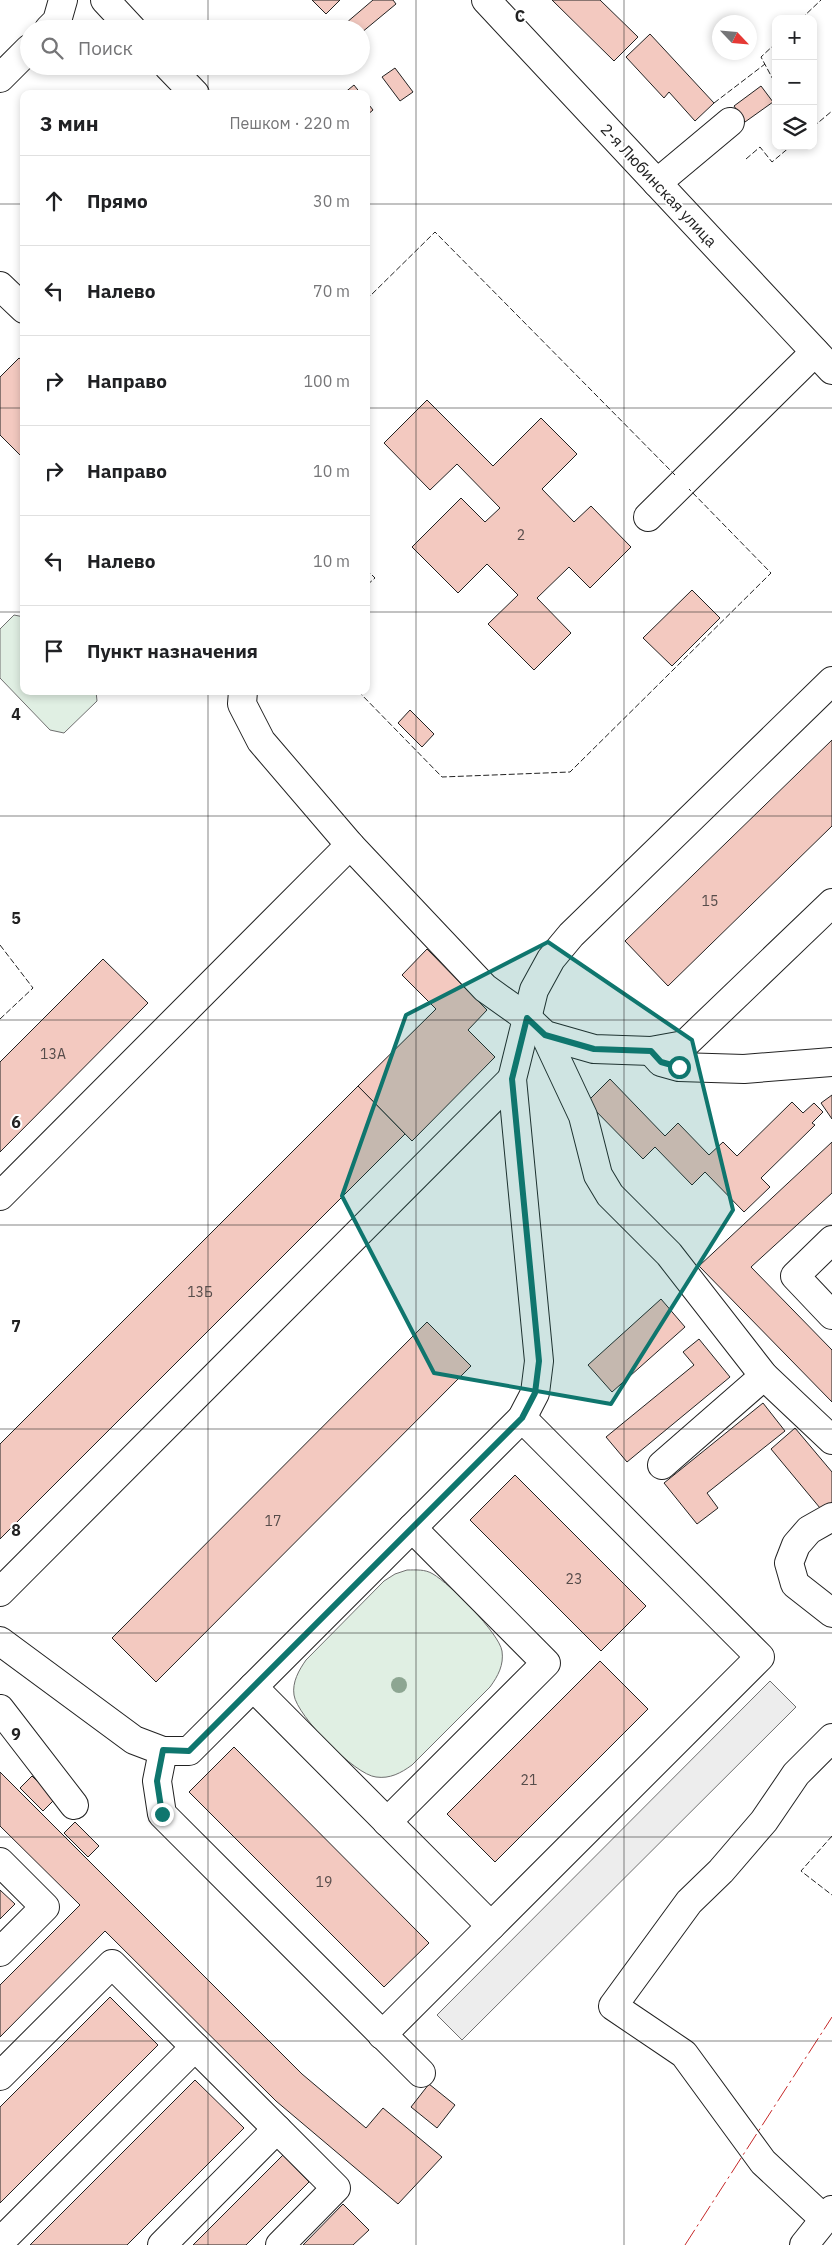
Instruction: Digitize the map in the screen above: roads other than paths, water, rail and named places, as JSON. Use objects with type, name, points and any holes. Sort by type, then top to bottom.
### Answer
[{"type":"street","points":[[57,20],[63,0]]},
{"type":"street","points":[[105,0],[124,20]]},
{"type":"street","name":"2-я Любинская улица","points":[[486,0],[823,361]]},
{"type":"street","points":[[0,78],[20,58]]},
{"type":"street","points":[[176,75],[190,90]]},
{"type":"street","points":[[657,183],[730,122]]},
{"type":"street","points":[[0,286],[20,305]]},
{"type":"street","points":[[648,517],[823,361]]},
{"type":"street","points":[[832,681],[571,935],[551,959],[534,990],[536,1026],[583,1116],[598,1175],[610,1195],[669,1254],[764,1376],[832,1440]]},
{"type":"street","points":[[242,695],[242,704],[261,740],[350,845],[485,988],[536,1026],[594,1049],[651,1051],[684,1045],[832,903]]},
{"type":"street","points":[[0,1196],[350,845]]},
{"type":"street","points":[[0,1592],[512,1079],[536,1026]]},
{"type":"street","points":[[651,1051],[661,1062],[679,1067],[744,1069],[832,1062]]},
{"type":"street","points":[[0,1641],[134,1740],[163,1750],[189,1751],[522,1418],[535,1393],[539,1361],[512,1079]]},
{"type":"street","points":[[832,1240],[795,1276],[832,1314]]},
{"type":"street","points":[[662,1465],[764,1376]]},
{"type":"street","points":[[382,2035],[760,1657],[522,1418]]},
{"type":"street","points":[[832,1517],[809,1530],[796,1545],[789,1562],[795,1584],[832,1613]]},
{"type":"street","points":[[387,1822],[546,1663],[412,1528]]},
{"type":"street","points":[[253,1687],[491,1926]]},
{"type":"street","points":[[0,1709],[74,1805]]},
{"type":"street","points":[[804,2245],[828,2215],[763,2162],[684,2054],[613,2006],[689,1902],[721,1871],[764,1821],[796,1774],[832,1738]]},
{"type":"street","points":[[163,1750],[157,1781],[162,1814],[421,2073]]},
{"type":"street","points":[[0,1862],[45,1906],[0,1952]]},
{"type":"street","points":[[0,2076],[112,1964],[336,2188],[280,2245]]},
{"type":"street","points":[[0,2242],[195,2047]]},
{"type":"street","points":[[162,2245],[277,2130]]}]
